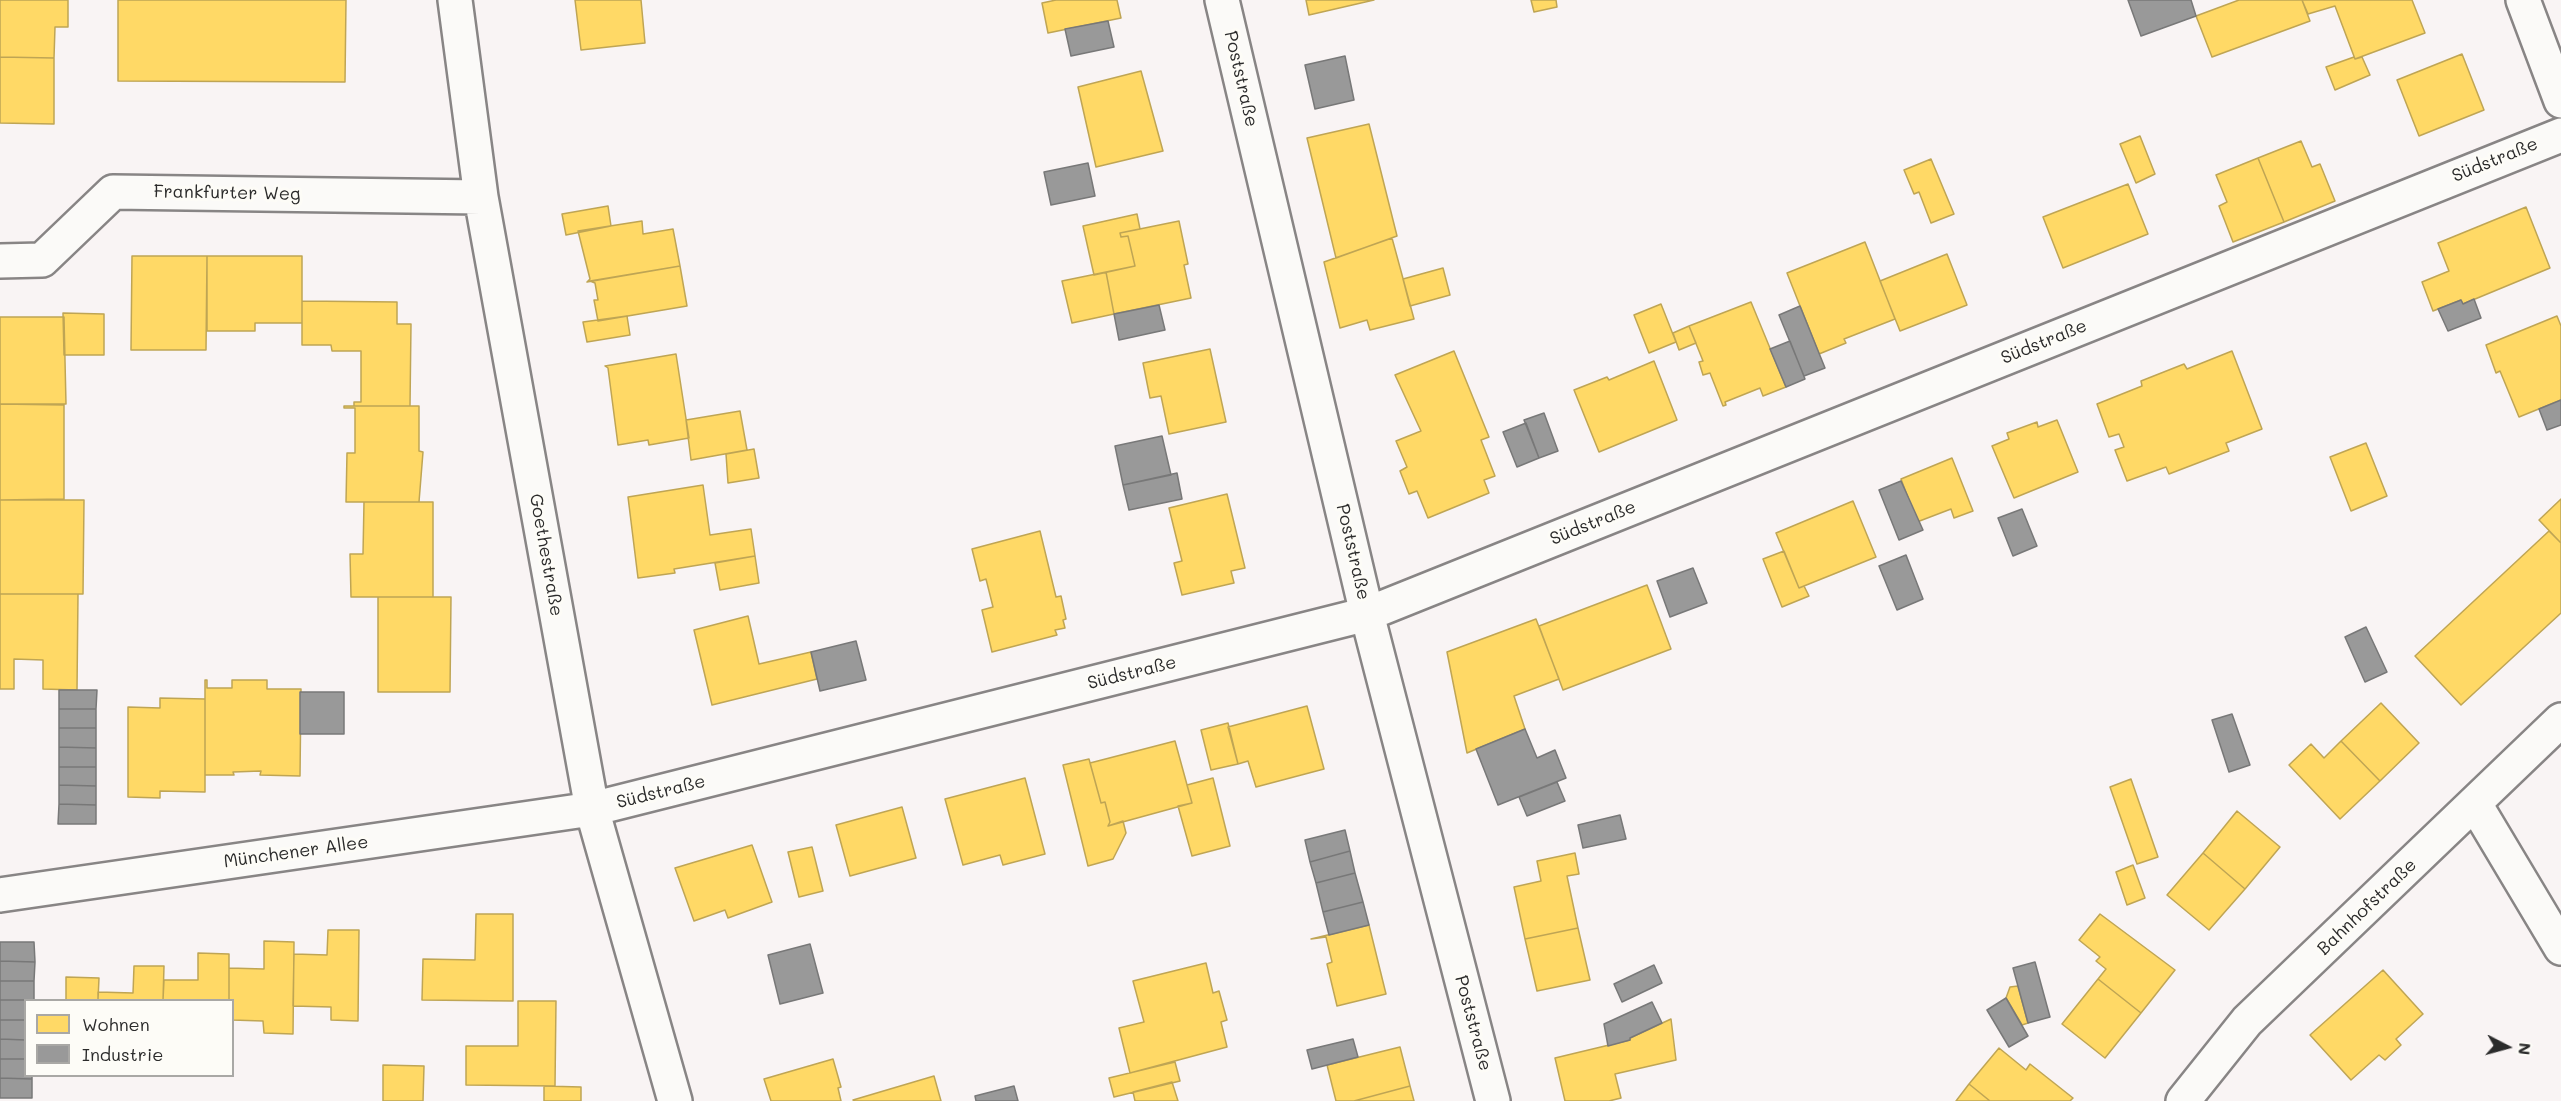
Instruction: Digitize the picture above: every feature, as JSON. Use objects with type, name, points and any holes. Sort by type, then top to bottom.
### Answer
[{"type":"street","name":"Goethestraße","points":[[455,0],[481,196],[592,809],[675,1101]]},
{"type":"street","name":"Poststraße","points":[[1222,0],[1367,614],[1493,1101]]},
{"type":"street","points":[[2523,0],[2561,101]]},
{"type":"street","name":"Südstraße","points":[[592,809],[1367,614],[2561,135]]},
{"type":"street","name":"Frankfurter Weg","points":[[0,261],[42,260],[112,192],[481,196]]},
{"type":"street","name":"Bahnhofstraße","points":[[2183,1101],[2247,1021],[2561,720]]},
{"type":"street","points":[[2475,804],[2561,948]]},
{"type":"street","name":"Münchener Allee","points":[[0,895],[592,809]]},
{"type":"building: Wohnen","points":[[0,0],[68,0],[68,27],[55,27],[54,58],[0,57]]},
{"type":"building: Wohnen","points":[[118,0],[346,0],[345,82],[118,81]]},
{"type":"building: Wohnen","points":[[575,0],[641,0],[645,43],[581,50]]},
{"type":"building: Wohnen","points":[[1056,0],[1117,0],[1121,18],[1048,33],[1042,3]]},
{"type":"building: Wohnen","points":[[1306,0],[1374,0],[1309,15]]},
{"type":"building: Wohnen","points":[[1531,0],[1556,0],[1557,7],[1534,12]]},
{"type":"building: Wohnen","points":[[2239,0],[2302,0],[2310,21],[2212,57],[2196,16]]},
{"type":"building: Wohnen","points":[[2302,0],[2412,0],[2425,33],[2355,59],[2335,6],[2308,14]]},
{"type":"building: Wohnen","points":[[2462,54],[2484,110],[2419,136],[2397,80]]},
{"type":"building: Wohnen","points":[[0,57],[54,58],[54,124],[0,123]]},
{"type":"building: Wohnen","points":[[2354,57],[2355,59],[2362,57],[2370,75],[2335,90],[2326,67]]},
{"type":"building: Wohnen","points":[[1141,71],[1163,151],[1096,167],[1078,87]]},
{"type":"building: Wohnen","points":[[1369,124],[1397,236],[1336,258],[1307,138]]},
{"type":"building: Wohnen","points":[[2140,136],[2155,174],[2136,183],[2120,144]]},
{"type":"building: Wohnen","points":[[2301,141],[2312,167],[2320,164],[2335,201],[2284,222],[2258,158]]},
{"type":"building: Wohnen","points":[[2258,158],[2284,222],[2233,242],[2219,206],[2227,202],[2216,175]]},
{"type":"building: Wohnen","points":[[1931,159],[1954,214],[1931,223],[1919,192],[1914,194],[1904,170]]},
{"type":"building: Wohnen","points":[[2128,184],[2148,234],[2063,268],[2043,217]]},
{"type":"building: Wohnen","points":[[608,206],[611,226],[566,235],[562,214]]},
{"type":"building: Wohnen","points":[[2526,207],[2550,268],[2463,304],[2461,300],[2433,311],[2422,282],[2449,271],[2438,243]]},
{"type":"building: Wohnen","points":[[1137,214],[1140,229],[1120,233],[1121,237],[1128,236],[1135,266],[1094,275],[1083,226]]},
{"type":"building: Wohnen","points":[[642,221],[643,234],[673,229],[680,266],[587,282],[590,279],[578,231]]},
{"type":"building: Wohnen","points":[[1179,221],[1188,264],[1184,265],[1191,298],[1114,314],[1106,272],[1135,266],[1128,236],[1121,237],[1120,233]]},
{"type":"building: Wohnen","points":[[1392,238],[1414,319],[1370,330],[1367,320],[1340,328],[1324,262]]},
{"type":"building: Wohnen","points":[[1865,242],[1895,319],[1844,339],[1846,343],[1819,354],[1787,273]]},
{"type":"building: Wohnen","points":[[1947,254],[1967,305],[1900,331],[1880,281]]},
{"type":"building: Wohnen","points":[[132,256],[207,256],[206,350],[131,350]]},
{"type":"building: Wohnen","points":[[207,256],[302,256],[302,323],[255,323],[255,331],[207,331]]},
{"type":"building: Wohnen","points":[[680,266],[687,306],[598,321],[594,300],[598,300],[595,283],[590,281]]},
{"type":"building: Wohnen","points":[[1443,268],[1450,295],[1410,306],[1403,279]]},
{"type":"building: Wohnen","points":[[1106,272],[1114,314],[1072,323],[1062,281]]},
{"type":"building: Wohnen","points":[[302,301],[397,302],[397,324],[411,324],[410,406],[354,406],[354,402],[361,402],[361,351],[332,351],[331,345],[302,345]]},
{"type":"building: Wohnen","points":[[1751,302],[1786,387],[1763,396],[1760,388],[1725,402],[1726,405],[1723,406],[1710,373],[1703,375],[1699,362],[1703,361],[1689,326]]},
{"type":"building: Wohnen","points":[[1661,304],[1676,342],[1649,353],[1634,315]]},
{"type":"building: Wohnen","points":[[63,313],[104,314],[104,355],[64,355]]},
{"type":"building: Wohnen","points":[[627,316],[630,335],[587,342],[583,322]]},
{"type":"building: Wohnen","points":[[2557,316],[2561,326],[2561,400],[2519,417],[2500,371],[2496,373],[2486,345]]},
{"type":"building: Wohnen","points":[[0,317],[64,317],[66,404],[0,404]]},
{"type":"building: Wohnen","points":[[1689,326],[1696,343],[1679,350],[1673,333]]},
{"type":"building: Wohnen","points":[[1210,349],[1226,422],[1169,434],[1161,396],[1150,398],[1143,363]]},
{"type":"building: Wohnen","points":[[1454,351],[1489,437],[1481,440],[1495,476],[1484,480],[1489,493],[1428,518],[1417,491],[1409,494],[1400,471],[1407,467],[1396,441],[1421,431],[1395,375]]},
{"type":"building: Wohnen","points":[[2232,351],[2262,429],[2226,443],[2229,451],[2169,474],[2166,467],[2127,481],[2115,450],[2124,447],[2119,434],[2109,437],[2097,404],[2142,386],[2141,381],[2184,364],[2187,369]]},
{"type":"building: Wohnen","points":[[676,354],[689,438],[649,445],[648,440],[618,445],[608,368],[605,366]]},
{"type":"building: Wohnen","points":[[1654,361],[1677,420],[1599,452],[1574,390],[1607,377],[1609,380]]},
{"type":"building: Wohnen","points":[[0,404],[64,405],[64,499],[0,500]]},
{"type":"building: Wohnen","points":[[344,406],[419,406],[419,451],[423,452],[419,502],[346,502],[347,453],[355,453],[355,408],[344,408]]},
{"type":"building: Wohnen","points":[[740,411],[747,450],[691,460],[686,420]]},
{"type":"building: Wohnen","points":[[2057,420],[2078,472],[2014,498],[1992,446],[2009,439],[2007,433],[2037,422],[2038,427]]},
{"type":"building: Wohnen","points":[[2366,443],[2387,496],[2351,511],[2330,457]]},
{"type":"building: Wohnen","points":[[754,449],[759,478],[728,483],[726,454]]},
{"type":"building: Wohnen","points":[[1952,458],[1973,511],[1954,518],[1951,509],[1917,522],[1901,479]]},
{"type":"building: Wohnen","points":[[703,485],[710,535],[751,529],[755,556],[674,569],[675,573],[638,578],[628,497]]},
{"type":"building: Wohnen","points":[[1227,494],[1245,568],[1231,571],[1234,583],[1182,595],[1174,563],[1182,561],[1169,508]]},
{"type":"building: Wohnen","points":[[2561,499],[2561,543],[2539,520]]},
{"type":"building: Wohnen","points":[[0,500],[84,500],[83,594],[0,594]]},
{"type":"building: Wohnen","points":[[1853,501],[1876,557],[1799,588],[1776,533]]},
{"type":"building: Wohnen","points":[[364,502],[433,502],[433,597],[351,597],[350,554],[363,554]]},
{"type":"building: Wohnen","points":[[1040,531],[1056,597],[1061,596],[1066,619],[1063,620],[1065,628],[1055,630],[1057,635],[992,652],[982,610],[993,607],[986,579],[980,581],[972,549]]},
{"type":"building: Wohnen","points":[[2549,531],[2561,543],[2561,613],[2461,705],[2415,656]]},
{"type":"building: Wohnen","points":[[1784,551],[1799,588],[1804,586],[1809,596],[1782,607],[1763,559]]},
{"type":"building: Wohnen","points":[[755,556],[759,583],[720,590],[715,563]]},
{"type":"building: Wohnen","points":[[1647,585],[1671,649],[1563,690],[1539,626]]},
{"type":"building: Wohnen","points":[[0,594],[78,594],[77,690],[43,689],[43,660],[14,659],[14,689],[0,689]]},
{"type":"building: Wohnen","points":[[378,597],[451,597],[450,692],[378,692]]},
{"type":"building: Wohnen","points":[[748,616],[759,664],[811,652],[817,679],[712,705],[694,630]]},
{"type":"building: Wohnen","points":[[1536,619],[1559,679],[1514,696],[1525,729],[1467,753],[1447,652]]},
{"type":"building: Wohnen","points":[[205,680],[207,680],[207,688],[232,688],[232,680],[267,680],[267,689],[301,689],[300,776],[260,775],[261,771],[233,772],[234,775],[205,775]]},
{"type":"building: Wohnen","points":[[160,698],[205,699],[205,792],[160,791],[160,798],[128,797],[128,707],[160,708]]},
{"type":"building: Wohnen","points":[[2381,703],[2419,743],[2380,781],[2341,741]]},
{"type":"building: Wohnen","points":[[1307,706],[1324,769],[1256,787],[1248,761],[1238,764],[1228,727]]},
{"type":"building: Wohnen","points":[[1228,723],[1238,764],[1211,770],[1201,730]]},
{"type":"building: Wohnen","points":[[1175,741],[1192,803],[1108,826],[1110,822],[1105,802],[1101,803],[1090,763]]},
{"type":"building: Wohnen","points":[[2341,741],[2380,781],[2340,819],[2289,765],[2311,744],[2324,758]]},
{"type":"building: Wohnen","points":[[1089,759],[1101,803],[1105,802],[1110,822],[1108,826],[1123,821],[1126,833],[1113,859],[1088,866],[1063,765]]},
{"type":"building: Wohnen","points":[[1025,778],[1045,854],[1003,865],[1000,855],[963,865],[945,799]]},
{"type":"building: Wohnen","points":[[1213,778],[1230,846],[1192,856],[1178,806],[1192,803],[1187,785]]},
{"type":"building: Wohnen","points":[[2131,779],[2158,857],[2137,864],[2110,787]]},
{"type":"building: Wohnen","points":[[902,807],[916,858],[850,876],[836,825]]},
{"type":"building: Wohnen","points":[[2237,811],[2280,847],[2245,889],[2203,853]]},
{"type":"building: Wohnen","points":[[752,845],[772,902],[728,918],[725,910],[694,921],[675,868]]},
{"type":"building: Wohnen","points":[[812,847],[823,891],[799,897],[788,852]]},
{"type":"building: Wohnen","points":[[1575,853],[1579,874],[1567,876],[1578,928],[1525,939],[1514,887],[1541,881],[1537,861]]},
{"type":"building: Wohnen","points":[[2203,853],[2245,889],[2209,930],[2167,895]]},
{"type":"building: Wohnen","points":[[2133,865],[2145,898],[2127,905],[2116,872]]},
{"type":"building: Wohnen","points":[[476,914],[513,914],[513,1001],[422,1000],[423,959],[475,960]]},
{"type":"building: Wohnen","points":[[2100,914],[2175,970],[2141,1013],[2098,979],[2106,969],[2096,961],[2100,957],[2079,940]]},
{"type":"building: Wohnen","points":[[1369,925],[1386,994],[1337,1006],[1327,964],[1332,962],[1326,937],[1311,939]]},
{"type":"building: Wohnen","points":[[1578,928],[1590,980],[1537,991],[1525,939]]},
{"type":"building: Wohnen","points":[[328,930],[359,930],[358,1021],[331,1020],[331,1007],[293,1006],[294,954],[327,955]]},
{"type":"building: Wohnen","points":[[264,941],[294,942],[293,1034],[264,1033],[263,1021],[234,1020],[234,999],[229,999],[229,968],[264,969]]},
{"type":"building: Wohnen","points":[[198,953],[229,954],[229,999],[163,999],[164,980],[198,980]]},
{"type":"building: Wohnen","points":[[1206,963],[1213,993],[1219,991],[1227,1020],[1221,1022],[1227,1047],[1130,1073],[1119,1028],[1144,1022],[1133,981]]},
{"type":"building: Wohnen","points":[[134,966],[164,966],[163,999],[98,999],[98,992],[133,993]]},
{"type":"building: Wohnen","points":[[2383,970],[2423,1014],[2396,1039],[2401,1045],[2385,1060],[2379,1055],[2351,1080],[2310,1035]]},
{"type":"building: Wohnen","points":[[66,977],[99,978],[98,999],[66,999]]},
{"type":"building: Wohnen","points":[[2098,979],[2141,1013],[2105,1058],[2062,1024]]},
{"type":"building: Wohnen","points":[[2018,986],[2028,1023],[2022,1025],[2006,998],[2010,987]]},
{"type":"building: Wohnen","points":[[518,1001],[556,1001],[555,1086],[466,1085],[466,1046],[518,1046]]},
{"type":"building: Wohnen","points":[[1671,1019],[1676,1060],[1615,1074],[1621,1098],[1609,1101],[1565,1101],[1555,1058],[1630,1040]]},
{"type":"building: Wohnen","points":[[1400,1047],[1410,1086],[1354,1101],[1336,1101],[1327,1065]]},
{"type":"building: Wohnen","points":[[1999,1048],[2026,1070],[2030,1064],[2073,1098],[2070,1101],[1990,1101],[1969,1084]]},
{"type":"building: Wohnen","points":[[833,1059],[841,1087],[838,1088],[841,1101],[771,1101],[764,1079]]},
{"type":"building: Wohnen","points":[[1175,1062],[1180,1081],[1114,1097],[1109,1078]]},
{"type":"building: Wohnen","points":[[383,1065],[424,1066],[423,1101],[383,1101]]},
{"type":"building: Wohnen","points":[[934,1076],[941,1101],[853,1100]]},
{"type":"building: Wohnen","points":[[1172,1082],[1178,1101],[1135,1101],[1133,1092]]},
{"type":"building: Wohnen","points":[[1969,1084],[1990,1101],[1956,1101]]},
{"type":"building: Wohnen","points":[[544,1086],[581,1087],[581,1101],[544,1101]]},
{"type":"building: Wohnen","points":[[1410,1086],[1414,1101],[1354,1101]]},
{"type":"building: Industrie","points":[[2128,0],[2191,0],[2196,16],[2141,36]]},
{"type":"building: Industrie","points":[[1108,21],[1114,47],[1071,56],[1065,29]]},
{"type":"building: Industrie","points":[[1345,56],[1354,100],[1315,109],[1305,65]]},
{"type":"building: Industrie","points":[[1088,163],[1095,196],[1051,205],[1044,172]]},
{"type":"building: Industrie","points":[[2474,299],[2481,318],[2448,331],[2438,309],[2461,300],[2463,304]]},
{"type":"building: Industrie","points":[[1159,305],[1165,330],[1119,340],[1114,314]]},
{"type":"building: Industrie","points":[[1800,306],[1825,368],[1804,376],[1779,315]]},
{"type":"building: Industrie","points":[[1790,341],[1805,379],[1786,387],[1770,349]]},
{"type":"building: Industrie","points":[[2561,400],[2561,425],[2547,430],[2539,409]]},
{"type":"building: Industrie","points":[[1544,413],[1558,451],[1539,458],[1524,420]]},
{"type":"building: Industrie","points":[[1526,423],[1539,458],[1517,467],[1503,432]]},
{"type":"building: Industrie","points":[[1162,436],[1171,475],[1123,485],[1115,446]]},
{"type":"building: Industrie","points":[[1177,473],[1182,499],[1129,510],[1123,485]]},
{"type":"building: Industrie","points":[[1901,481],[1923,530],[1899,540],[1879,490]]},
{"type":"building: Industrie","points":[[2022,509],[2037,546],[2013,556],[1998,518]]},
{"type":"building: Industrie","points":[[1906,555],[1923,599],[1897,610],[1879,566]]},
{"type":"building: Industrie","points":[[1693,568],[1707,603],[1670,617],[1657,581]]},
{"type":"building: Industrie","points":[[2366,627],[2387,672],[2365,682],[2345,637]]},
{"type":"building: Industrie","points":[[856,641],[866,680],[820,691],[811,652]]},
{"type":"building: Industrie","points":[[59,690],[97,690],[96,709],[59,709]]},
{"type":"building: Industrie","points":[[300,692],[344,692],[344,734],[300,734]]},
{"type":"building: Industrie","points":[[59,709],[96,709],[96,728],[59,728]]},
{"type":"building: Industrie","points":[[2232,714],[2250,765],[2229,772],[2212,720]]},
{"type":"building: Industrie","points":[[59,728],[96,728],[96,748],[59,747]]},
{"type":"building: Industrie","points":[[1525,729],[1537,758],[1555,750],[1566,778],[1498,805],[1476,749]]},
{"type":"building: Industrie","points":[[59,747],[96,748],[96,767],[59,767]]},
{"type":"building: Industrie","points":[[59,767],[96,767],[96,786],[59,785]]},
{"type":"building: Industrie","points":[[1557,782],[1565,801],[1527,816],[1519,797]]},
{"type":"building: Industrie","points":[[59,785],[96,786],[96,805],[59,804]]},
{"type":"building: Industrie","points":[[59,804],[96,805],[96,824],[58,824]]},
{"type":"building: Industrie","points":[[1620,815],[1626,839],[1583,848],[1578,825]]},
{"type":"building: Industrie","points":[[1345,830],[1350,851],[1310,862],[1305,840]]},
{"type":"building: Industrie","points":[[1350,851],[1355,873],[1316,883],[1310,862]]},
{"type":"building: Industrie","points":[[1355,873],[1363,902],[1323,912],[1316,883]]},
{"type":"building: Industrie","points":[[1363,902],[1369,925],[1329,935],[1323,912]]},
{"type":"building: Industrie","points":[[0,942],[34,942],[35,962],[0,961]]},
{"type":"building: Industrie","points":[[810,944],[823,993],[780,1004],[768,955]]},
{"type":"building: Industrie","points":[[0,961],[35,962],[34,981],[0,981]]},
{"type":"building: Industrie","points":[[2035,962],[2050,1017],[2028,1023],[2013,968]]},
{"type":"building: Industrie","points":[[1654,965],[1662,983],[1622,1002],[1614,984]]},
{"type":"building: Industrie","points":[[0,981],[34,981],[34,999],[0,1000]]},
{"type":"building: Industrie","points":[[2006,998],[2028,1036],[2009,1047],[1987,1010]]},
{"type":"building: Industrie","points":[[0,1000],[24,1000],[24,1020],[0,1020]]},
{"type":"building: Industrie","points":[[1652,1002],[1662,1023],[1630,1040],[1608,1046],[1604,1024]]},
{"type":"building: Industrie","points":[[0,1020],[24,1020],[24,1040],[0,1039]]},
{"type":"building: Industrie","points":[[0,1039],[24,1040],[24,1059],[0,1059]]},
{"type":"building: Industrie","points":[[1353,1039],[1358,1057],[1312,1069],[1307,1050]]},
{"type":"building: Industrie","points":[[0,1059],[24,1059],[24,1077],[32,1077],[32,1079],[0,1078]]},
{"type":"building: Industrie","points":[[0,1078],[32,1079],[32,1098],[0,1098]]},
{"type":"building: Industrie","points":[[1014,1086],[1018,1101],[976,1101],[975,1096]]}]
